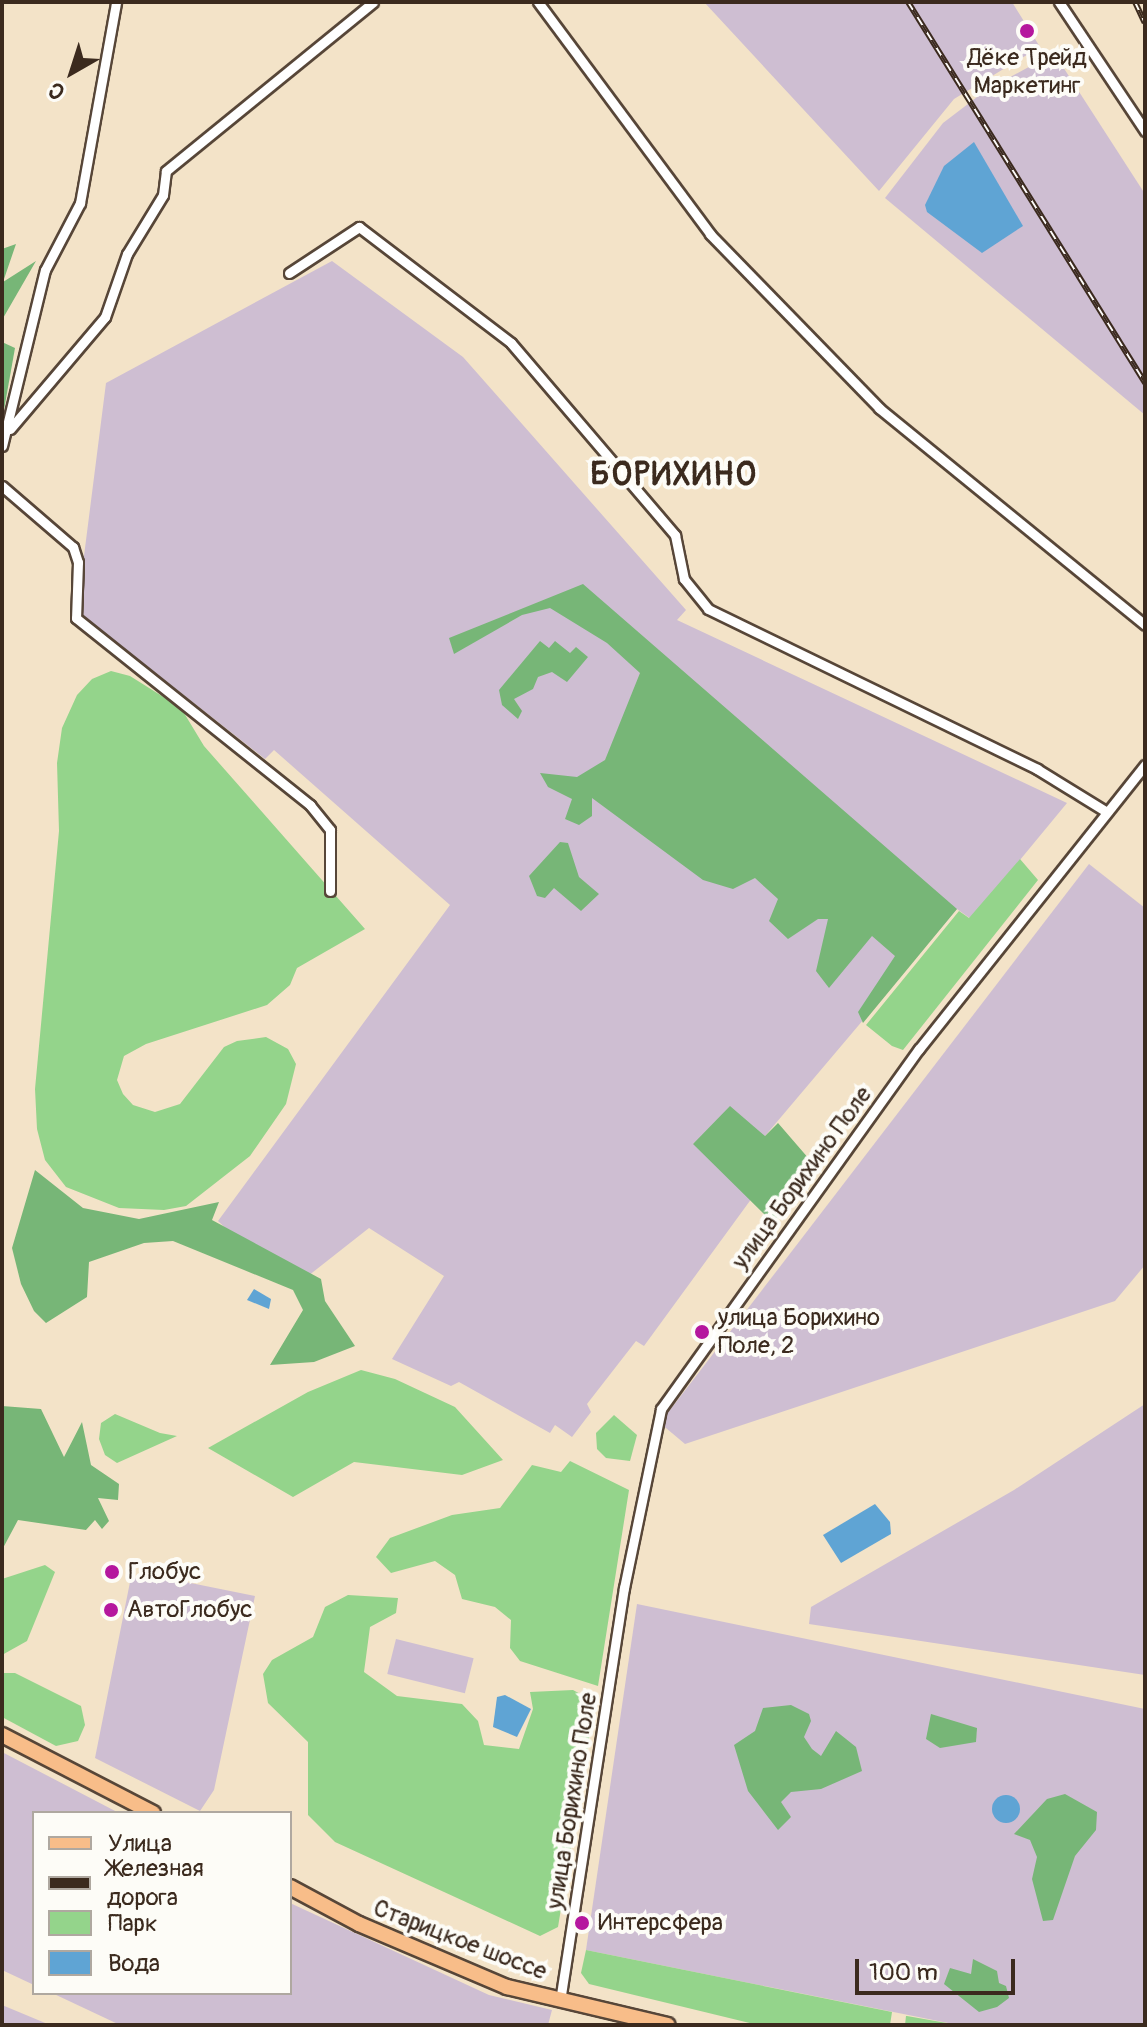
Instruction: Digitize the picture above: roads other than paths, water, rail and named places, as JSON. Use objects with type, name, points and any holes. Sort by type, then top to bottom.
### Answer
[{"type":"main road","points":[[2,1735],[149,1811]]},
{"type":"main road","name":"Старицкое шоссе","points":[[292,1888],[433,1957],[560,2001],[668,2025]]},
{"type":"street","points":[[2,446],[10,429],[45,270],[80,203],[116,2]]},
{"type":"street","points":[[10,429],[105,317],[127,254],[163,195],[166,171],[373,2]]},
{"type":"street","points":[[538,2],[710,234],[879,408],[1145,625]]},
{"type":"street","points":[[1059,2],[1145,131]]},
{"type":"street","points":[[289,273],[359,227],[511,343],[675,535],[684,579],[708,609],[1037,769],[1107,812]]},
{"type":"street","points":[[2,486],[73,547],[78,562],[76,618],[310,805],[330,830],[330,891]]},
{"type":"street","name":"улица Борихино Поле","points":[[560,2001],[624,1588],[661,1409],[919,1049],[1145,765]]},
{"type":"water","points":[[974,142],[1023,226],[982,253],[927,212],[925,205],[944,166]]},
{"type":"water","points":[[254,1289],[271,1299],[269,1309],[247,1300]]},
{"type":"water","points":[[875,1504],[890,1522],[891,1534],[841,1563],[823,1535]]},
{"type":"water","points":[[505,1695],[531,1709],[517,1737],[493,1727],[497,1697]]},
{"type":"water","points":[[1006,1795],[1016,1799],[1020,1809],[1016,1819],[1006,1823],[996,1819],[992,1809],[996,1799]]},
{"type":"railway","points":[[908,2],[1145,383]]},
{"type":"railway","points":[[1135,2],[1145,23]]},
{"type":"place","name":"Дёке Трейд Маркетинг","points":[[1027,31]]},
{"type":"place","name":"улица Борихино Поле, 2","points":[[702,1332]]},
{"type":"place","name":"Глобус","points":[[112,1572]]},
{"type":"place","name":"АвтоГлобус","points":[[111,1610]]},
{"type":"place","name":"Интерсфера","points":[[582,1923]]},
{"type":"district","name":"БОРИХИНО","points":[[674,475]]}]
